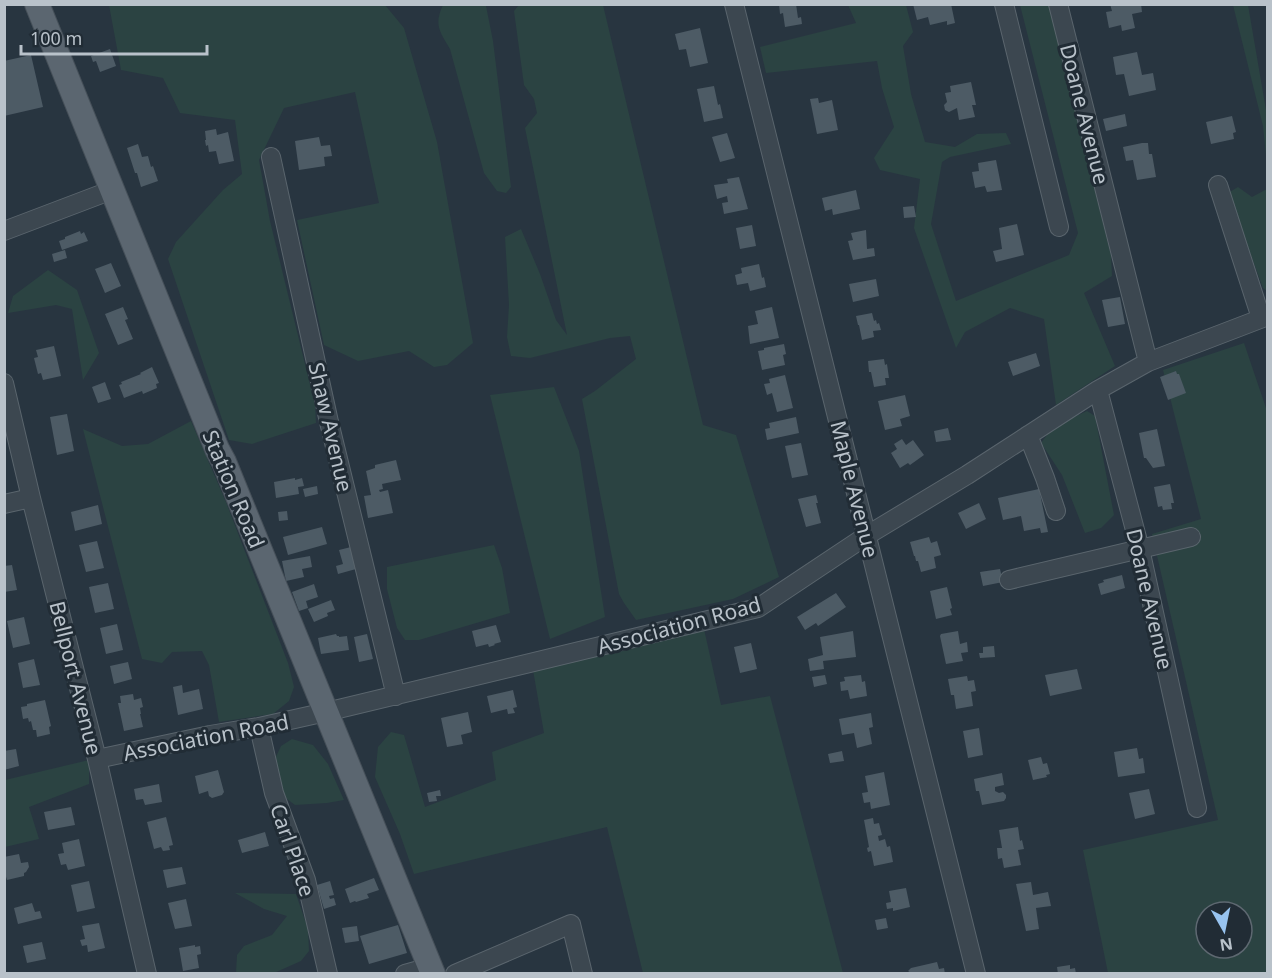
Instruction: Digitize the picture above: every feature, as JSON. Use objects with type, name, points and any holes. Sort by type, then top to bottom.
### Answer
[{"type":"main road","name":"Station Road","points":[[37,4],[431,970]]},
{"type":"street","name":"Maple Avenue","points":[[735,4],[976,974]]},
{"type":"street","points":[[1004,4],[1059,227]]},
{"type":"street","name":"Doane Avenue","points":[[1058,4],[1148,362]]},
{"type":"street","name":"Shaw Avenue","points":[[271,157],[329,422],[396,696]]},
{"type":"street","points":[[1218,184],[1264,317]]},
{"type":"street","points":[[4,231],[112,190]]},
{"type":"street","name":"Association Road","points":[[97,759],[326,712],[758,608],[866,536],[967,475],[1098,390],[1148,362],[1264,317]]},
{"type":"street","name":"Bellport Avenue","points":[[4,382],[97,759],[147,974]]},
{"type":"street","name":"Doane Avenue","points":[[1098,390],[1140,549],[1197,808]]},
{"type":"street","points":[[1028,435],[1056,510]]},
{"type":"street","points":[[4,504],[31,498]]},
{"type":"street","points":[[1009,579],[1191,537]]},
{"type":"street","name":"Carl Place","points":[[259,727],[274,793],[306,880],[328,974]]},
{"type":"street","points":[[455,974],[571,924],[583,974]]},
{"type":"street","points":[[405,974],[431,970]]},
{"type":"green space","points":[[109,5],[385,5],[404,28],[437,142],[473,343],[447,365],[434,367],[409,351],[358,361],[324,345],[297,220],[379,203],[355,92],[284,108],[259,160],[270,221],[315,405],[316,423],[252,444],[229,440],[168,259],[176,242],[223,190],[242,174],[235,120],[180,113],[163,78],[121,70]]},
{"type":"green space","points":[[443,5],[486,6],[493,41],[511,187],[506,193],[497,191],[484,173],[450,49],[438,23]]},
{"type":"green space","points":[[519,5],[603,5],[703,425],[736,435],[779,577],[733,599],[636,620],[619,594],[582,399],[636,359],[630,336],[610,338],[530,358],[511,356],[507,337],[509,305],[505,237],[521,229],[556,320],[567,335],[525,128],[537,113],[534,99],[524,85],[514,11]]},
{"type":"green space","points":[[848,5],[906,5],[913,32],[903,46],[911,94],[925,142],[955,147],[977,134],[1006,133],[1011,144],[950,157],[942,162],[931,224],[956,301],[1069,255],[1078,233],[1020,5],[1049,5],[1111,255],[1112,276],[1084,293],[1115,366],[1056,405],[1044,319],[1010,308],[965,332],[956,348],[914,228],[920,179],[880,170],[874,158],[894,127],[882,88],[877,61],[766,73],[760,47],[856,23]]},
{"type":"green space","points":[[1233,5],[1248,5],[1267,113],[1267,165],[1263,126]]},
{"type":"green space","points":[[1238,187],[1252,197],[1267,189],[1267,291],[1263,288],[1228,193]]},
{"type":"green space","points":[[48,270],[77,290],[99,353],[83,380],[72,309],[56,305],[8,313],[13,296]]},
{"type":"green space","points":[[1244,343],[1268,414],[1267,973],[1108,973],[1083,850],[1218,820],[1152,534],[1201,519],[1163,370]]},
{"type":"green space","points":[[554,387],[579,451],[605,617],[550,639],[490,395]]},
{"type":"green space","points":[[1087,411],[1095,416],[1114,515],[1101,528],[1085,533],[1062,475],[1041,443],[1053,427]]},
{"type":"green space","points":[[191,421],[226,502],[288,663],[294,687],[289,701],[273,714],[219,722],[209,665],[202,651],[172,652],[162,663],[142,659],[83,429],[122,446],[148,444]]},
{"type":"green space","points":[[494,545],[502,568],[510,613],[419,640],[405,640],[397,628],[387,589],[387,567]]},
{"type":"green space","points":[[704,629],[721,705],[770,696],[843,973],[643,973],[607,827],[414,874],[400,834],[375,777],[378,747],[391,732],[404,735],[425,807],[496,780],[492,752],[544,733],[533,670]]},
{"type":"green space","points":[[292,739],[313,745],[328,764],[344,800],[295,805],[287,799],[274,775],[274,761],[281,746]]},
{"type":"green space","points":[[89,760],[89,784],[29,807],[39,839],[5,847],[5,780]]},
{"type":"green space","points":[[235,893],[296,894],[308,929],[309,951],[301,961],[274,973],[236,973],[237,955],[244,946],[272,935],[287,916],[264,909]]},
{"type":"building","points":[[779,4],[796,4],[798,18],[801,17],[802,24],[785,27]]},
{"type":"building","points":[[913,4],[951,4],[955,23],[947,25],[947,21],[930,25],[928,17],[917,20]]},
{"type":"building","points":[[1110,4],[1141,4],[1142,12],[1132,14],[1135,28],[1122,31],[1121,25],[1109,28],[1106,12],[1112,11]]},
{"type":"building","points":[[700,28],[708,63],[690,67],[686,49],[679,50],[675,34]]},
{"type":"building","points":[[110,49],[116,66],[100,72],[96,61],[93,62],[91,56]]},
{"type":"building","points":[[1137,52],[1142,75],[1153,73],[1156,90],[1129,96],[1124,74],[1116,75],[1113,57]]},
{"type":"building","points":[[31,55],[43,107],[4,116],[4,61]]},
{"type":"building","points":[[971,82],[976,105],[972,105],[975,117],[959,120],[957,108],[949,112],[945,110],[944,105],[947,102],[945,93],[951,92],[950,86]]},
{"type":"building","points":[[714,86],[723,118],[704,122],[697,89]]},
{"type":"building","points":[[818,98],[819,103],[832,100],[838,130],[817,134],[810,99]]},
{"type":"building","points":[[1125,114],[1127,126],[1106,131],[1103,119]]},
{"type":"building","points":[[1232,116],[1236,132],[1233,133],[1234,139],[1211,144],[1206,122]]},
{"type":"building","points":[[216,129],[217,135],[228,132],[234,161],[219,164],[216,151],[209,152],[208,145],[206,146],[205,131]]},
{"type":"building","points":[[727,133],[735,158],[720,162],[712,137]]},
{"type":"building","points":[[319,137],[321,146],[330,145],[332,156],[324,157],[325,166],[299,170],[295,141]]},
{"type":"building","points":[[1148,143],[1156,177],[1137,180],[1133,160],[1126,161],[1123,147]]},
{"type":"building","points":[[138,144],[142,157],[148,156],[158,181],[141,187],[127,148]]},
{"type":"building","points":[[996,160],[1002,190],[987,192],[985,186],[975,188],[972,172],[979,171],[978,163]]},
{"type":"building","points":[[739,177],[748,209],[724,214],[722,203],[728,202],[727,196],[717,199],[714,185],[728,183],[727,179]]},
{"type":"building","points":[[856,190],[860,209],[833,215],[832,209],[825,211],[822,198]]},
{"type":"building","points":[[914,206],[916,217],[904,218],[903,207]]},
{"type":"building","points":[[1017,224],[1024,255],[996,262],[993,251],[1002,249],[999,228]]},
{"type":"building","points":[[752,225],[756,246],[740,249],[736,228]]},
{"type":"building","points":[[866,230],[867,249],[874,248],[875,256],[853,260],[848,241],[853,240],[851,233]]},
{"type":"building","points":[[80,231],[81,234],[84,232],[88,241],[62,250],[59,241]]},
{"type":"building","points":[[65,250],[67,258],[54,262],[52,254]]},
{"type":"building","points":[[111,263],[121,286],[105,293],[95,269]]},
{"type":"building","points":[[759,264],[766,287],[750,291],[748,283],[737,285],[735,275],[742,273],[741,268]]},
{"type":"building","points":[[876,279],[879,296],[853,302],[849,284]]},
{"type":"building","points":[[1120,297],[1125,324],[1108,327],[1102,300]]},
{"type":"building","points":[[123,307],[128,319],[125,320],[133,339],[118,345],[105,314]]},
{"type":"building","points":[[772,307],[779,338],[750,344],[748,326],[758,324],[755,311]]},
{"type":"building","points":[[872,313],[874,321],[879,323],[881,330],[873,331],[874,337],[862,340],[856,316]]},
{"type":"building","points":[[784,344],[785,365],[762,370],[758,351]]},
{"type":"building","points":[[54,346],[61,376],[43,380],[41,373],[38,374],[34,358],[38,357],[36,350]]},
{"type":"building","points":[[1036,353],[1040,366],[1013,376],[1008,362]]},
{"type":"building","points":[[884,359],[889,378],[885,378],[886,385],[874,387],[868,361]]},
{"type":"building","points":[[152,367],[159,383],[156,384],[157,388],[124,398],[119,385],[122,384],[121,382]]},
{"type":"building","points":[[1176,371],[1186,393],[1168,400],[1160,377]]},
{"type":"building","points":[[785,375],[793,408],[777,412],[772,393],[767,395],[764,384],[770,383],[769,379]]},
{"type":"building","points":[[105,382],[111,399],[98,403],[92,387]]},
{"type":"building","points":[[905,395],[910,416],[900,419],[902,426],[885,430],[878,401]]},
{"type":"building","points":[[67,414],[74,451],[57,455],[50,417]]},
{"type":"building","points":[[796,417],[799,433],[767,440],[765,429],[770,428],[769,423]]},
{"type":"building","points":[[948,428],[951,440],[936,442],[934,431]]},
{"type":"building","points":[[1157,429],[1165,466],[1153,468],[1144,458],[1139,433]]},
{"type":"building","points":[[902,439],[906,445],[913,440],[924,455],[910,465],[908,463],[900,468],[891,453],[897,449],[894,444]]},
{"type":"building","points":[[801,443],[808,475],[792,478],[785,446]]},
{"type":"building","points":[[396,460],[401,480],[382,484],[383,489],[379,490],[380,492],[388,490],[393,513],[368,518],[364,496],[371,495],[366,471],[375,468],[375,465]]},
{"type":"building","points":[[295,478],[295,480],[302,478],[304,486],[298,487],[299,494],[276,498],[274,482]]},
{"type":"building","points":[[1170,484],[1174,503],[1171,503],[1172,509],[1163,510],[1162,506],[1158,507],[1154,487]]},
{"type":"building","points":[[317,486],[318,494],[305,497],[303,489]]},
{"type":"building","points":[[1039,489],[1048,532],[1041,533],[1040,528],[1024,531],[1021,516],[1003,520],[998,498]]},
{"type":"building","points":[[816,495],[821,523],[806,527],[798,499]]},
{"type":"building","points":[[979,503],[986,519],[966,529],[958,513]]},
{"type":"building","points":[[98,505],[102,524],[75,531],[71,512]]},
{"type":"building","points":[[287,511],[288,520],[279,521],[278,512]]},
{"type":"building","points":[[322,527],[327,544],[288,555],[283,537]]},
{"type":"building","points":[[929,537],[931,543],[937,541],[941,555],[934,557],[936,568],[921,572],[910,542]]},
{"type":"building","points":[[97,541],[104,568],[86,572],[79,545]]},
{"type":"building","points":[[351,547],[356,569],[338,574],[336,566],[343,564],[339,550]]},
{"type":"building","points":[[310,556],[312,567],[302,569],[304,577],[286,581],[282,561]]},
{"type":"building","points":[[12,565],[17,590],[4,592],[4,566]]},
{"type":"building","points":[[1000,569],[1003,582],[983,586],[980,572]]},
{"type":"building","points":[[1122,575],[1125,588],[1101,595],[1098,584],[1104,582],[1103,580]]},
{"type":"building","points":[[108,583],[114,609],[95,613],[89,587]]},
{"type":"building","points":[[314,584],[318,597],[306,601],[308,608],[299,611],[292,592]]},
{"type":"building","points":[[947,587],[952,615],[936,619],[930,591]]},
{"type":"building","points":[[836,593],[846,607],[818,626],[816,623],[805,630],[797,617]]},
{"type":"building","points":[[331,600],[335,610],[314,622],[308,609]]},
{"type":"building","points":[[24,617],[30,644],[13,648],[7,621]]},
{"type":"building","points":[[117,624],[123,650],[106,654],[100,628]]},
{"type":"building","points":[[496,625],[501,642],[489,647],[488,644],[476,647],[472,631]]},
{"type":"building","points":[[853,631],[856,657],[823,661],[824,669],[810,671],[808,659],[823,655],[820,637]]},
{"type":"building","points":[[958,631],[960,644],[967,642],[968,652],[961,653],[963,661],[946,664],[940,636]]},
{"type":"building","points":[[336,634],[339,637],[347,636],[349,650],[321,654],[318,638]]},
{"type":"building","points":[[367,634],[373,659],[359,662],[354,637]]},
{"type":"building","points":[[751,643],[757,669],[740,673],[734,647]]},
{"type":"building","points":[[994,646],[995,657],[980,658],[979,653],[983,653],[983,647]]},
{"type":"building","points":[[34,659],[40,685],[23,688],[18,663]]},
{"type":"building","points":[[128,662],[132,679],[114,684],[110,666]]},
{"type":"building","points":[[1077,669],[1082,689],[1050,696],[1045,675]]},
{"type":"building","points":[[825,675],[827,684],[814,687],[812,677]]},
{"type":"building","points":[[861,675],[862,682],[865,681],[867,696],[850,699],[848,690],[841,691],[840,682],[845,681],[844,677]]},
{"type":"building","points":[[967,676],[968,681],[974,680],[976,691],[971,692],[973,706],[956,709],[948,679]]},
{"type":"building","points":[[182,685],[183,693],[199,689],[203,709],[178,715],[173,687]]},
{"type":"building","points":[[513,690],[517,707],[513,708],[515,713],[508,714],[507,709],[491,713],[487,696]]},
{"type":"building","points":[[133,694],[134,700],[141,698],[143,707],[140,708],[140,714],[143,727],[124,731],[118,703],[121,703],[120,696]]},
{"type":"building","points":[[45,700],[51,726],[49,727],[50,734],[37,737],[31,721],[29,722],[28,718],[23,719],[21,707]]},
{"type":"building","points":[[468,712],[472,732],[461,735],[463,744],[447,747],[441,718]]},
{"type":"building","points":[[871,713],[873,727],[869,728],[872,744],[857,748],[854,733],[842,735],[839,719]]},
{"type":"building","points":[[979,728],[983,755],[968,758],[963,731]]},
{"type":"building","points":[[1137,748],[1139,759],[1143,758],[1145,773],[1118,777],[1114,752]]},
{"type":"building","points":[[16,749],[19,766],[4,770],[4,751]]},
{"type":"building","points":[[842,751],[844,761],[830,763],[828,754]]},
{"type":"building","points":[[1041,757],[1043,764],[1047,763],[1050,774],[1046,775],[1047,777],[1033,780],[1028,760]]},
{"type":"building","points":[[218,770],[224,792],[222,795],[212,798],[208,791],[199,794],[195,776]]},
{"type":"building","points":[[884,772],[890,805],[871,809],[870,802],[864,803],[862,793],[868,792],[865,776]]},
{"type":"building","points":[[1002,773],[1004,785],[995,787],[995,791],[1003,792],[1006,798],[1004,801],[982,805],[974,779]]},
{"type":"building","points":[[159,784],[162,802],[145,805],[143,799],[136,800],[134,789]]},
{"type":"building","points":[[1149,789],[1155,814],[1135,819],[1129,793]]},
{"type":"building","points":[[440,790],[441,796],[436,796],[437,801],[429,802],[427,793]]},
{"type":"building","points":[[71,807],[75,825],[48,830],[44,812]]},
{"type":"building","points":[[166,817],[173,845],[169,846],[170,850],[163,851],[161,847],[154,849],[147,822]]},
{"type":"building","points":[[873,818],[874,824],[879,823],[882,835],[878,836],[879,841],[885,839],[887,847],[890,846],[893,862],[874,866],[871,851],[868,852],[867,848],[869,847],[864,820]]},
{"type":"building","points":[[1018,827],[1024,849],[1018,850],[1021,865],[1004,868],[1002,858],[998,859],[997,848],[1002,848],[999,830]]},
{"type":"building","points":[[265,832],[269,846],[242,853],[238,840]]},
{"type":"building","points":[[79,839],[85,866],[68,870],[66,864],[61,865],[58,854],[64,853],[62,843]]},
{"type":"building","points":[[19,854],[21,863],[28,862],[29,867],[24,876],[7,880],[4,857]]},
{"type":"building","points":[[182,867],[186,884],[167,888],[163,870]]},
{"type":"building","points":[[374,878],[379,890],[367,894],[369,898],[350,903],[345,889]]},
{"type":"building","points":[[89,881],[95,908],[77,912],[71,885]]},
{"type":"building","points":[[330,881],[334,895],[329,896],[330,899],[334,898],[336,905],[324,909],[317,885]]},
{"type":"building","points":[[1031,882],[1033,895],[1048,892],[1051,906],[1036,908],[1039,929],[1026,931],[1016,884]]},
{"type":"building","points":[[906,888],[910,907],[893,911],[893,908],[887,909],[886,903],[891,902],[889,891]]},
{"type":"building","points":[[186,899],[192,926],[175,929],[168,903]]},
{"type":"building","points":[[32,903],[35,912],[40,911],[42,918],[18,924],[14,908]]},
{"type":"building","points":[[886,918],[888,928],[877,930],[875,920]]},
{"type":"building","points":[[99,923],[105,948],[88,952],[87,945],[82,946],[80,940],[85,939],[82,926]]},
{"type":"building","points":[[398,925],[407,953],[369,964],[360,936]]},
{"type":"building","points":[[357,926],[359,941],[345,943],[342,928]]},
{"type":"building","points":[[42,942],[46,959],[27,963],[23,946]]},
{"type":"building","points":[[195,945],[195,947],[200,946],[201,954],[197,955],[199,968],[183,971],[179,948]]},
{"type":"building","points":[[937,962],[939,969],[944,968],[945,974],[910,974],[908,971],[911,968]]},
{"type":"building","points":[[1070,965],[1070,969],[1075,968],[1076,974],[1058,974],[1057,967]]}]
